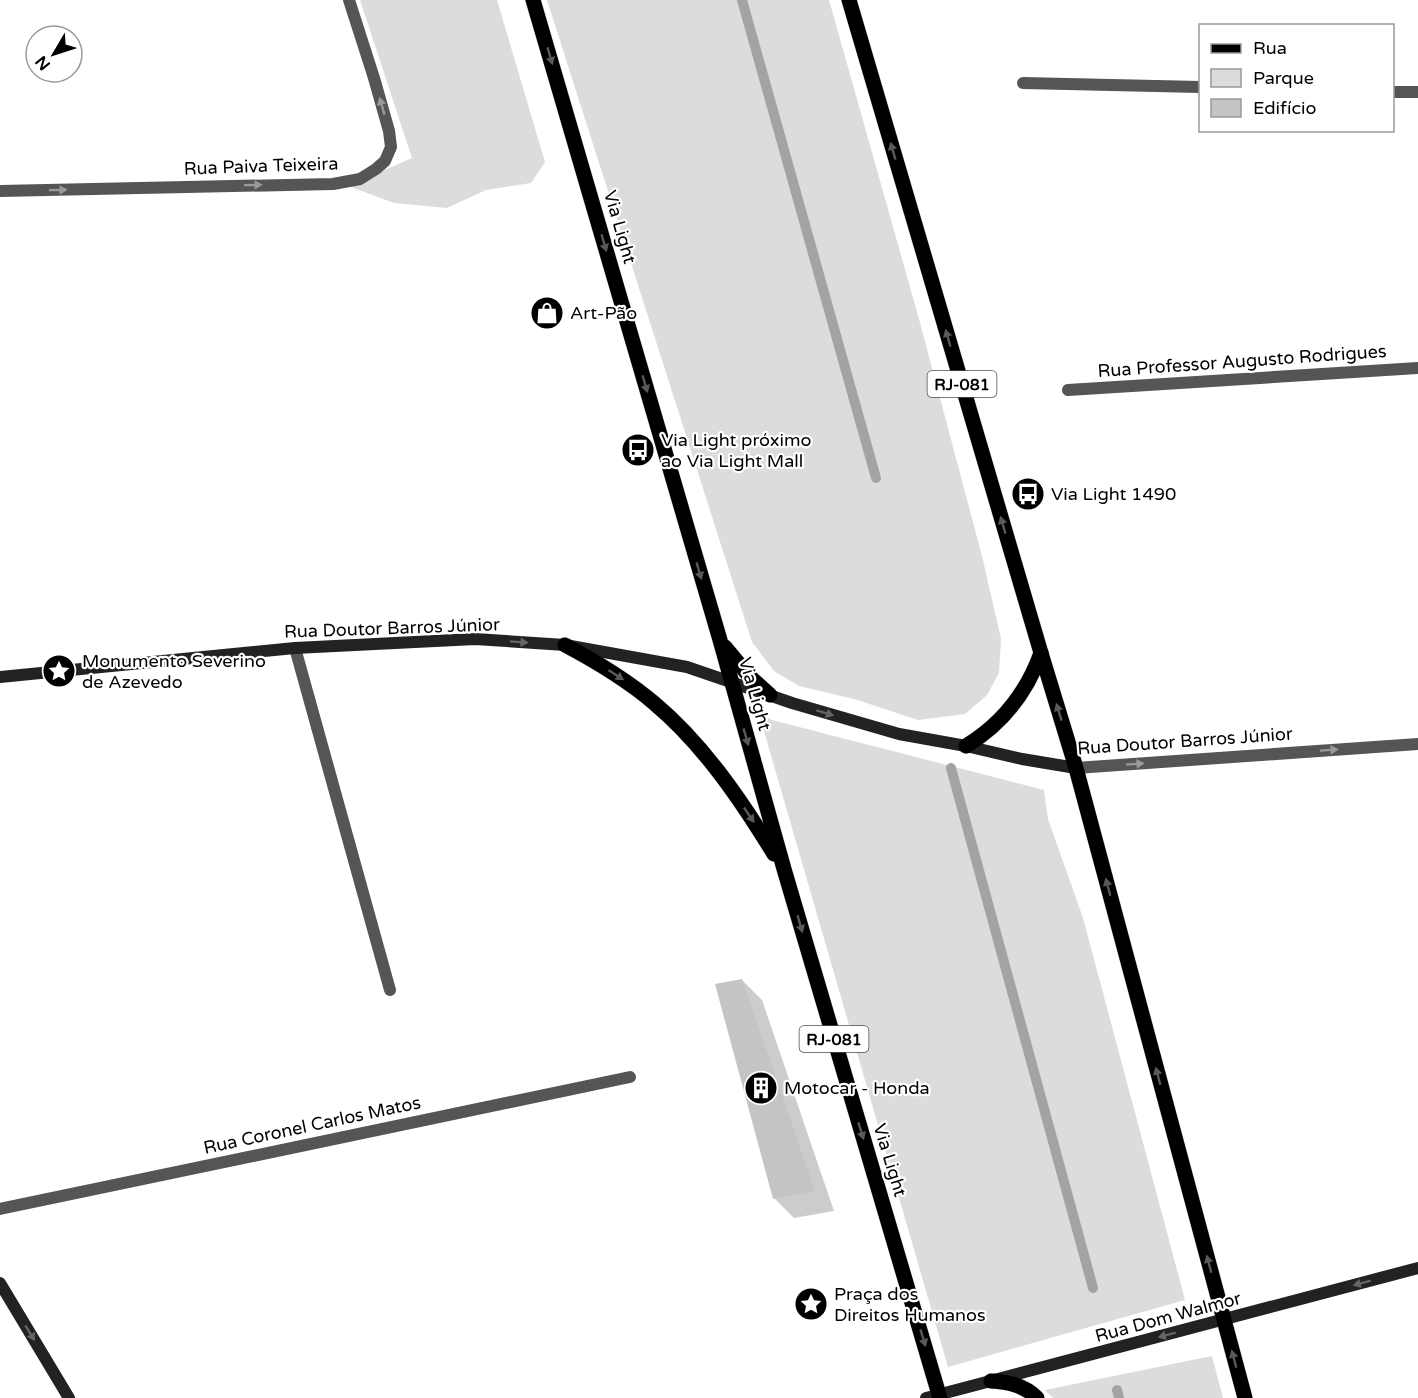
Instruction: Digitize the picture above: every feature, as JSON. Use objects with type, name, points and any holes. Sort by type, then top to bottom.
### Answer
[{"type":"main road","name":"Via Light","points":[[533,0],[720,640],[935,1397]]},
{"type":"main road","name":"RJ-081","points":[[849,0],[1076,768],[1245,1398]]},
{"type":"main road","name":"Rua Doutor Barros Júnior","points":[[0,677],[295,648],[475,639],[566,645],[687,668],[899,734],[1076,768]]},
{"type":"main road","points":[[720,640],[750,677],[770,694]]},
{"type":"main road","points":[[566,645],[632,685],[668,716],[733,791],[784,869]]},
{"type":"main road","points":[[966,746],[990,729],[1023,692],[1041,653]]},
{"type":"main road","name":"Rua Dom Walmor","points":[[935,1397],[1418,1268]]},
{"type":"main road","points":[[0,1283],[69,1398]]},
{"type":"main road","points":[[991,1381],[1006,1382],[1021,1387],[1037,1398]]},
{"type":"street","name":"Rua Paiva Teixeira","points":[[0,191],[333,183],[360,179],[385,161],[391,147],[389,131],[349,0]]},
{"type":"street","points":[[1023,83],[1199,87]]},
{"type":"street","points":[[1394,92],[1418,92]]},
{"type":"street","name":"Rua Professor Augusto Rodrigues","points":[[1068,390],[1418,368]]},
{"type":"street","points":[[295,648],[390,990]]},
{"type":"street","name":"Rua Doutor Barros Júnior","points":[[1076,768],[1418,744]]},
{"type":"street","name":"Rua Coronel Carlos Matos","points":[[0,1209],[630,1077]]},
{"type":"green space","points":[[360,0],[497,0],[545,162],[531,183],[486,190],[447,208],[394,203],[348,186],[412,158]]},
{"type":"green space","points":[[547,0],[829,0],[919,319],[982,556],[1001,639],[999,673],[987,695],[965,714],[918,720],[854,699],[799,686],[774,671],[752,642]]},
{"type":"green space","points":[[759,714],[772,720],[1044,790],[1048,819],[1083,918],[1185,1300],[948,1367]]},
{"type":"green space","points":[[1212,1356],[1223,1398],[1053,1398],[1045,1390]]},
{"type":"building","name":"Motocar - Honda","points":[[742,979],[815,1191],[773,1199],[715,984]]},
{"type":"waterway","points":[[742,0],[876,478]]},
{"type":"waterway","points":[[951,768],[1093,1288]]},
{"type":"waterway","points":[[1117,1390],[1119,1398]]},
{"type":"place","name":"Art-Pão","points":[[547,313]]},
{"type":"place","name":"Via Light próximo ao Via Light Mall","points":[[638,450]]},
{"type":"place","name":"Via Light 1490","points":[[1028,494]]},
{"type":"place","name":"Monumento Severino de Azevedo","points":[[59,671]]},
{"type":"place","name":"Motocar - Honda","points":[[761,1088]]},
{"type":"place","name":"Praça dos Direitos Humanos","points":[[811,1304]]}]
